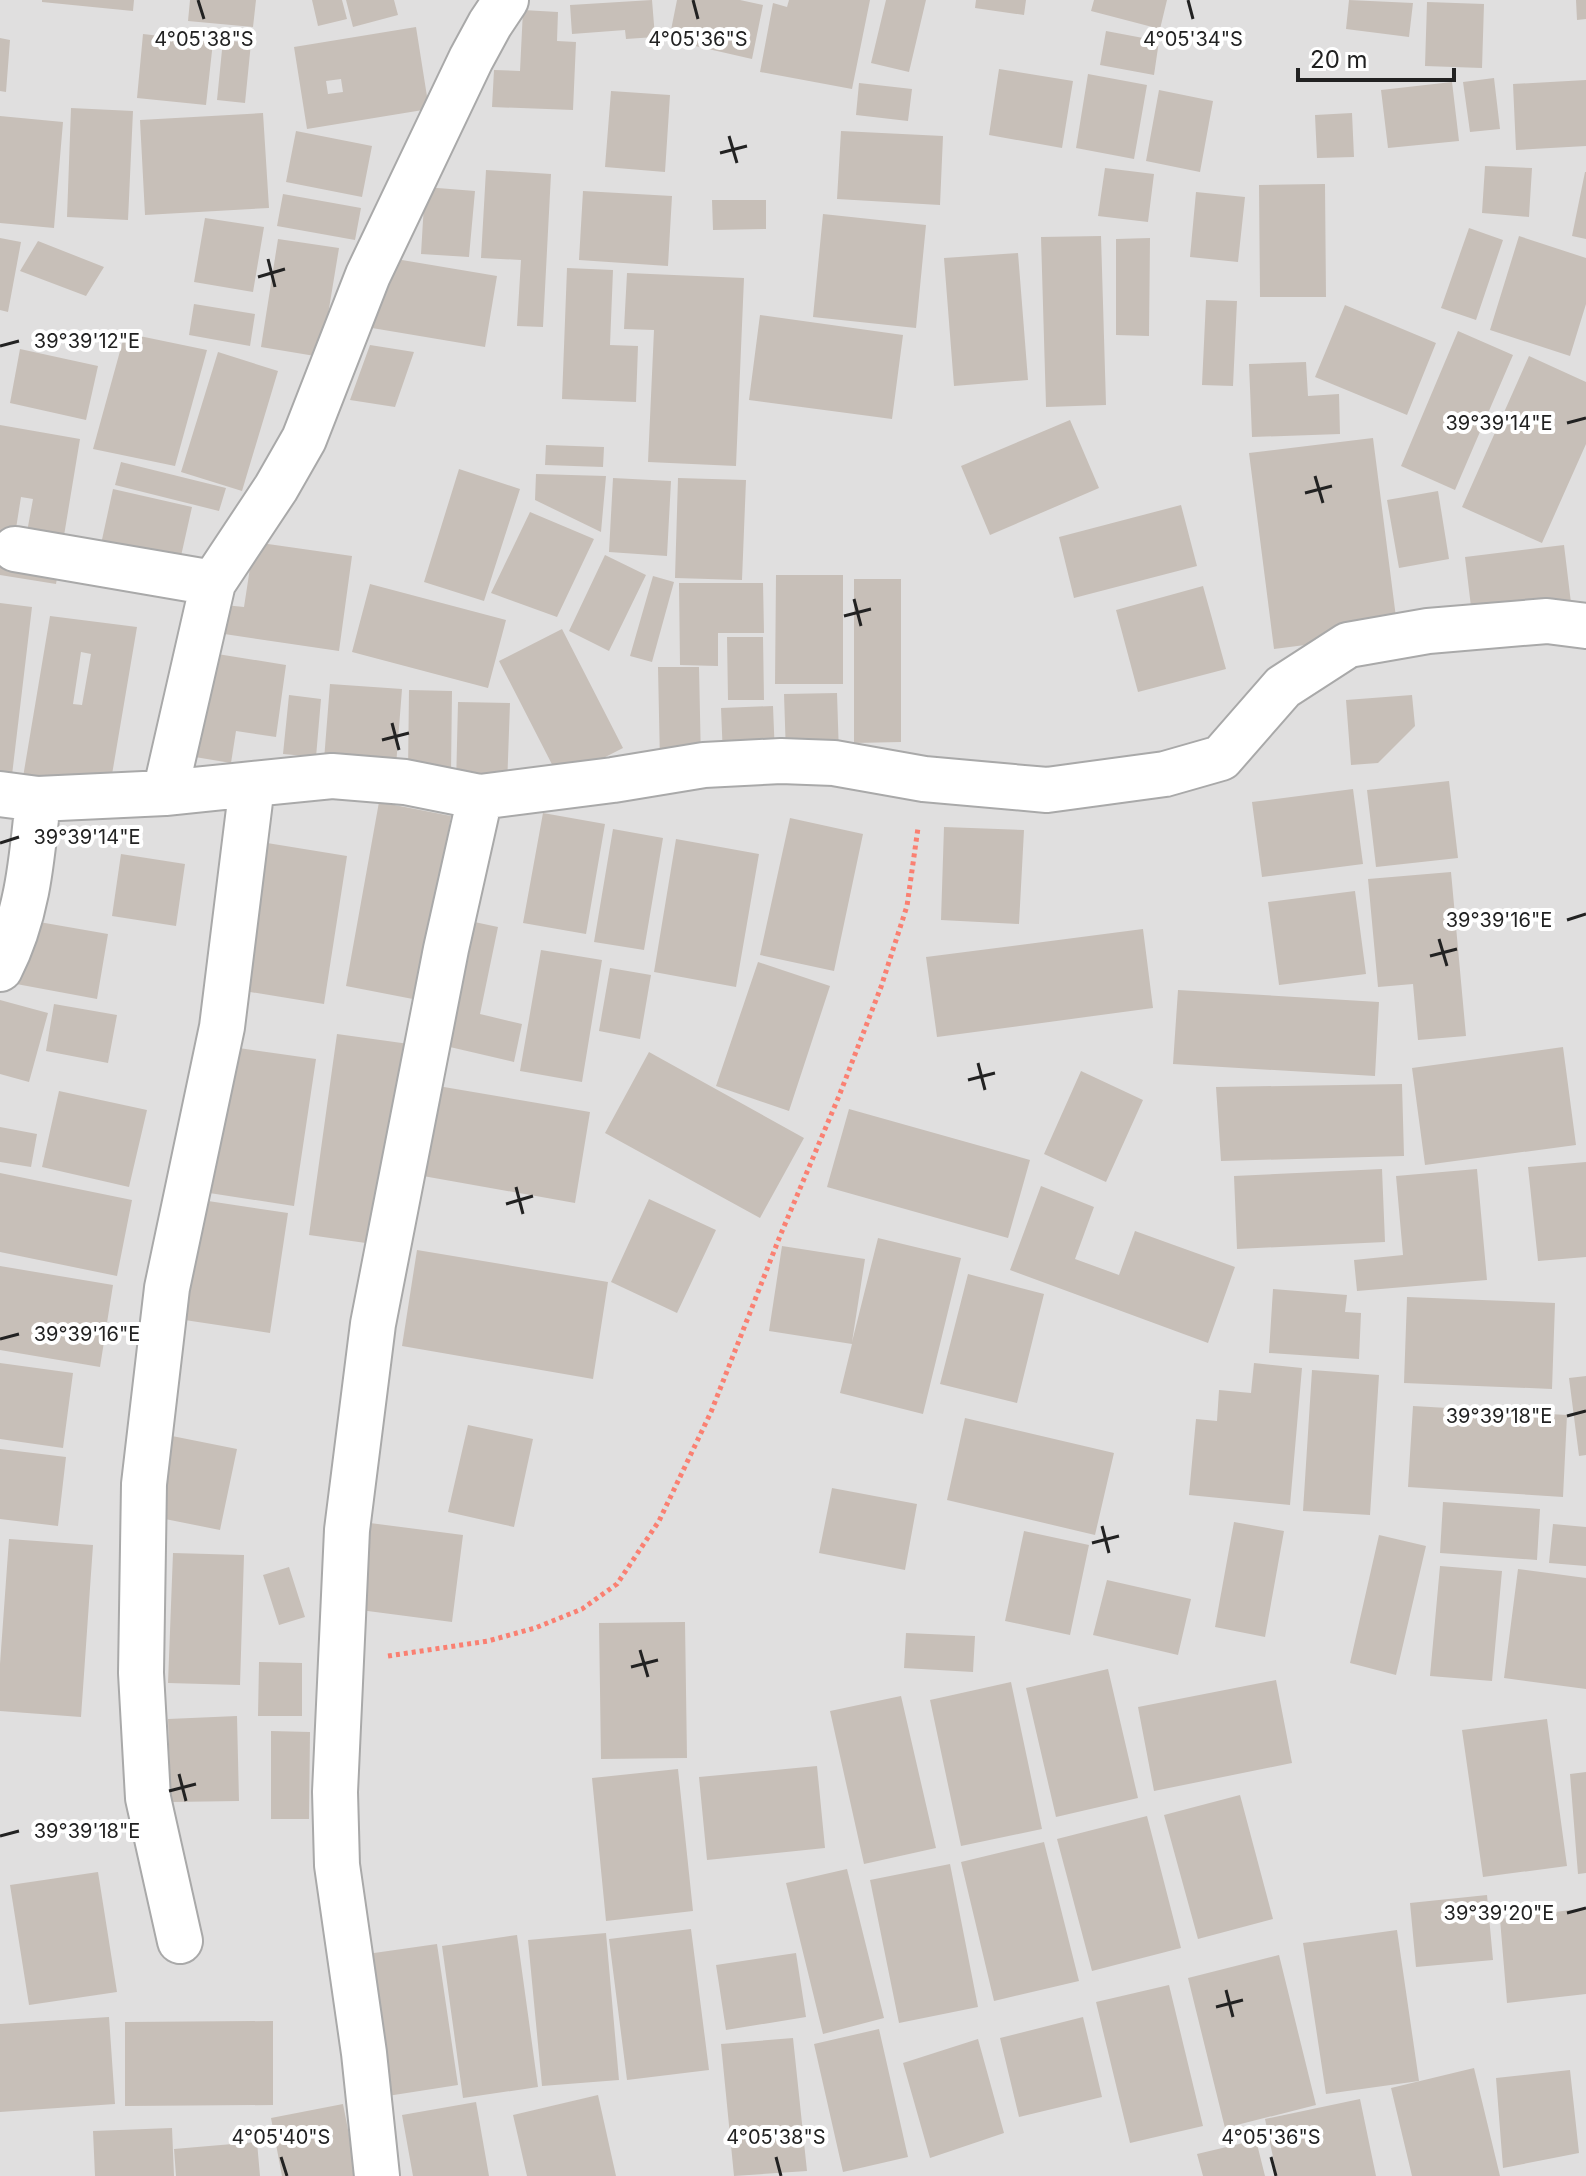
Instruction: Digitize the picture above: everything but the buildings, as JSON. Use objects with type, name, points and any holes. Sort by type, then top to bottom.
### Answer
[{"type":"street","points":[[165,793],[213,583],[276,488],[304,439],[368,275],[471,59],[506,0]]},
{"type":"street","points":[[15,549],[213,583]]},
{"type":"street","points":[[0,969],[12,945],[29,887],[19,797],[165,793],[332,776],[405,782],[480,797],[704,765],[765,762],[834,763],[924,779],[1047,790],[1165,774],[1221,758],[1283,687],[1348,645],[1428,631],[1547,621],[1586,626]]},
{"type":"street","points":[[180,1941],[148,1798],[141,1673],[144,1484],[167,1288],[222,1027],[252,785]]},
{"type":"street","points":[[377,2176],[364,2053],[337,1865],[335,1792],[347,1530],[373,1324],[446,949],[480,797]]},
{"type":"path","points":[[341,1663],[488,1641],[535,1628],[582,1609],[617,1584],[651,1534],[711,1412],[881,987],[907,906],[924,779]]},
{"type":"shaded area","points":[[0,0],[1586,0],[1586,2176],[0,2176]]}]
